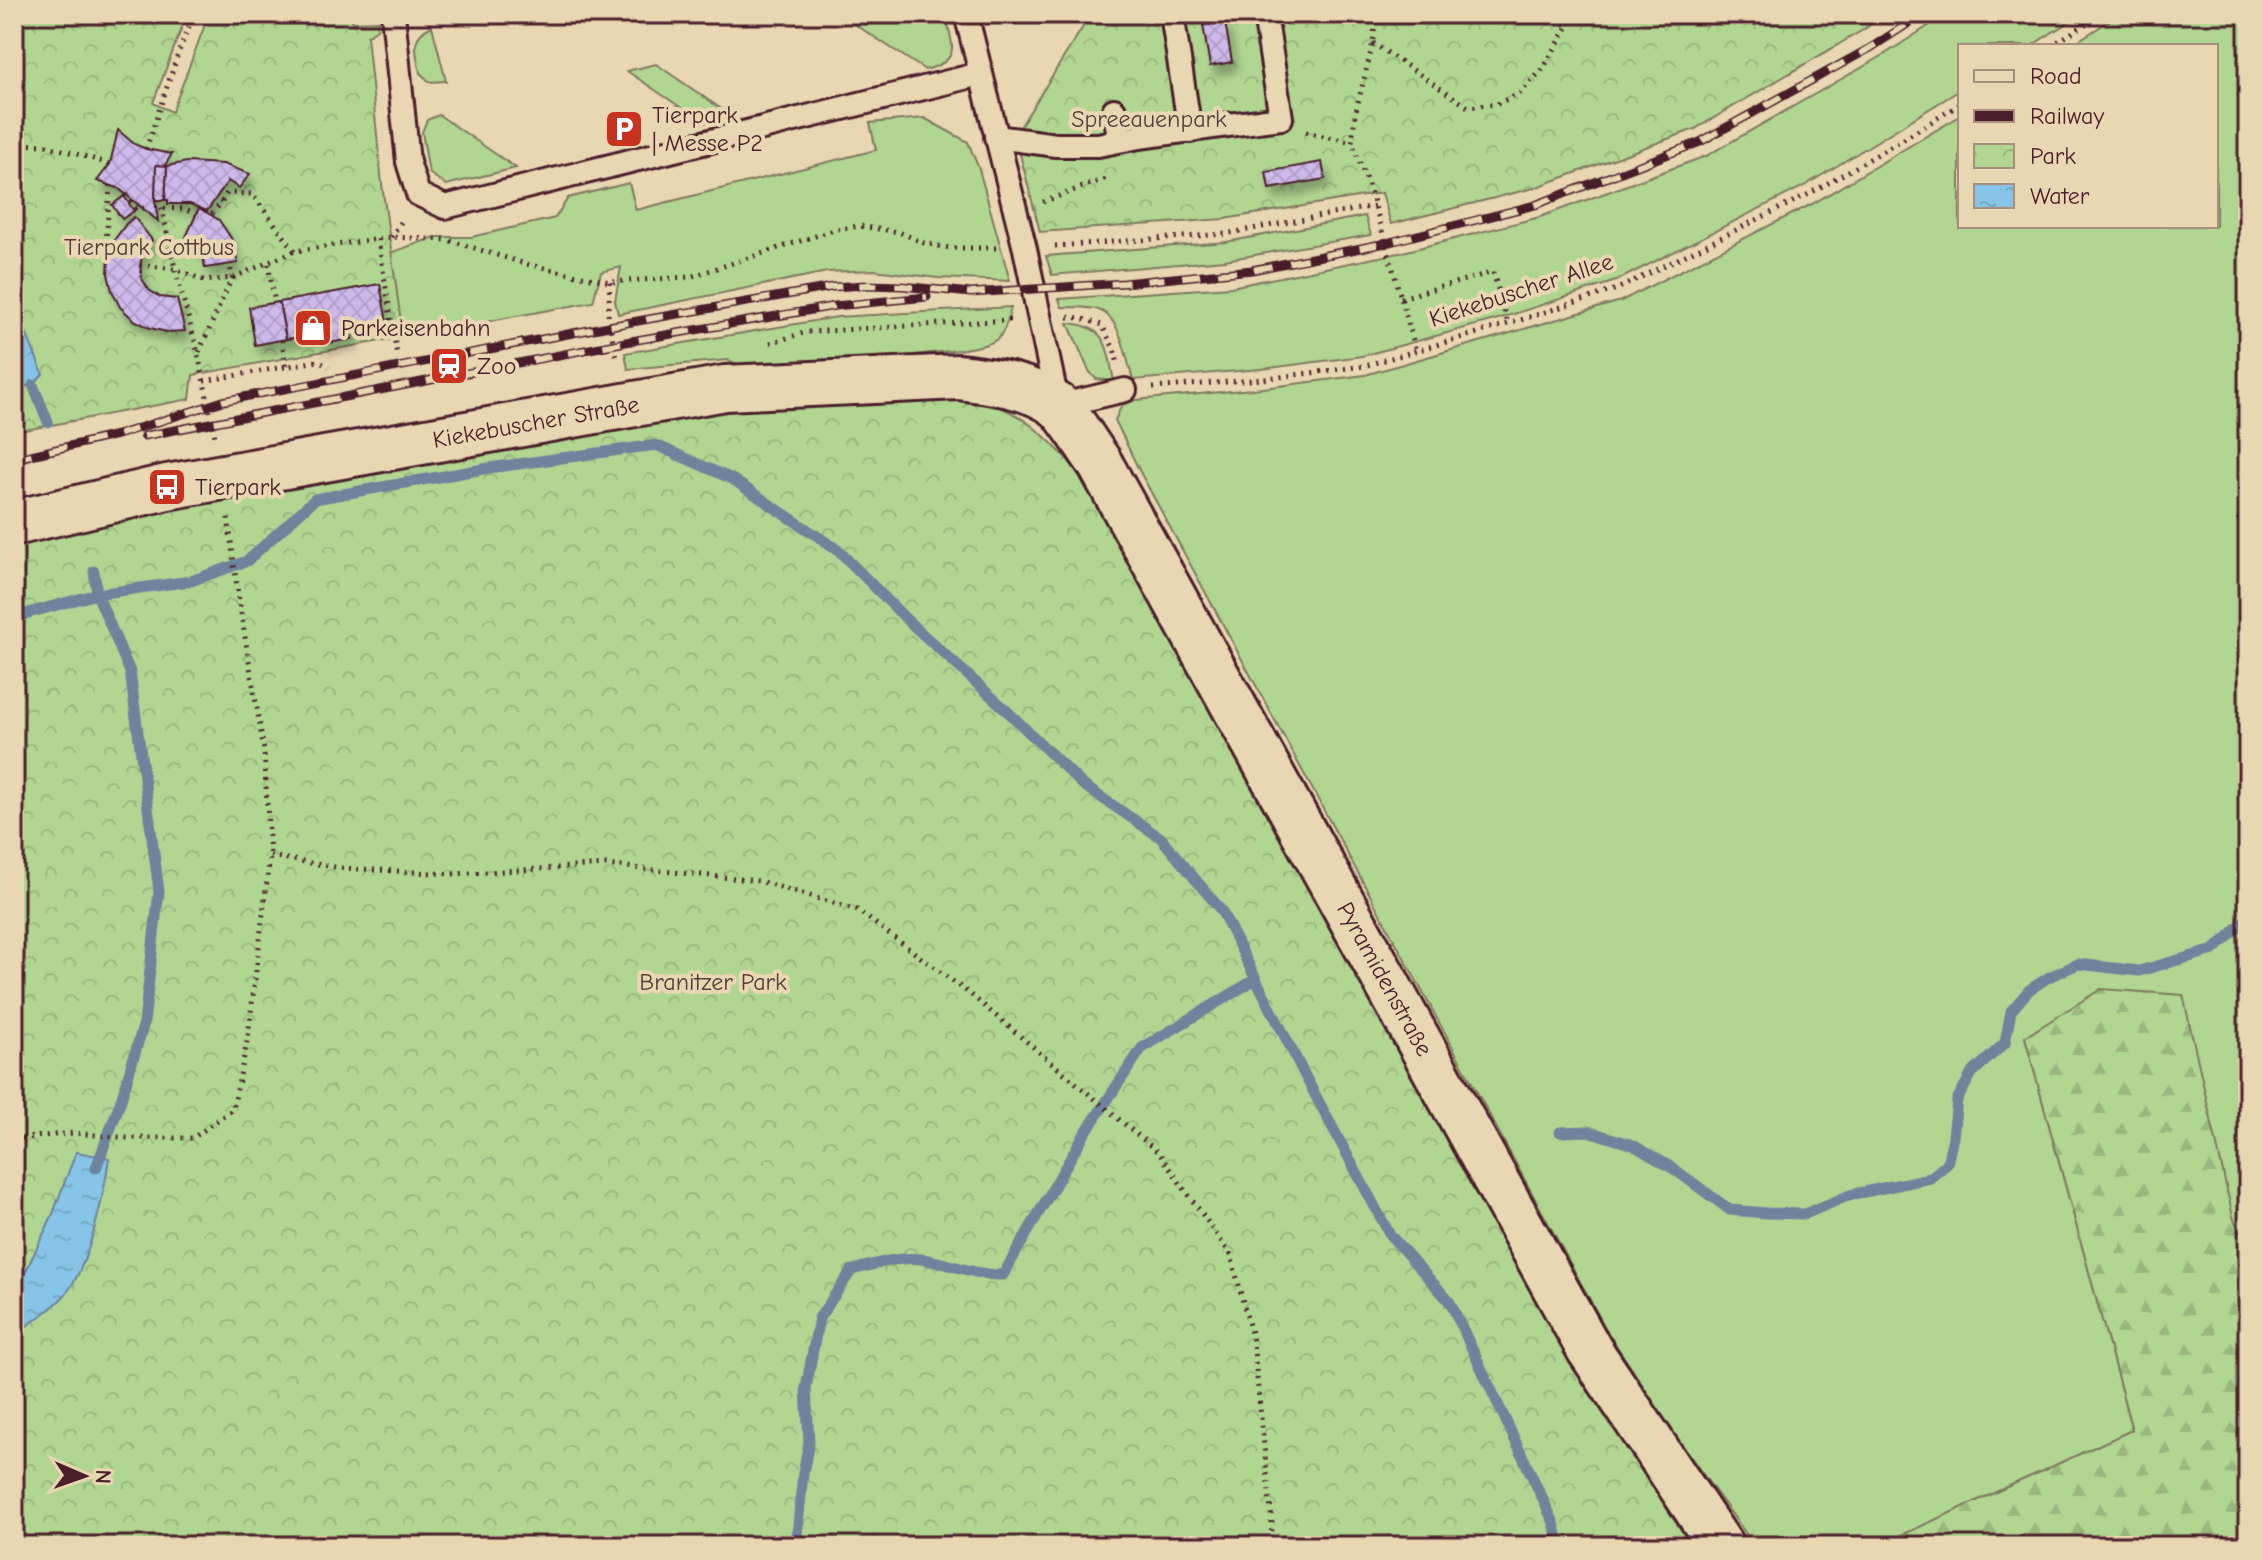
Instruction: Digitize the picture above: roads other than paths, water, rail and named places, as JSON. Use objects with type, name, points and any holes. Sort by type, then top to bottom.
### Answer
[{"type":"street","name":"Kiekebuscher Straße","points":[[14,523],[167,487],[725,388],[959,377],[993,381],[1027,390],[1058,406]]},
{"type":"street","name":"Pyramidenstraße","points":[[1058,406],[1099,462],[1589,1349],[1721,1546]]},
{"type":"lane","points":[[393,14],[408,162],[418,194],[445,207],[980,74]]},
{"type":"lane","points":[[966,14],[1025,249],[1058,406],[1125,390]]},
{"type":"lane","points":[[1172,14],[1190,131]]},
{"type":"lane","points":[[996,137],[1056,145],[1098,145],[1281,118],[1265,14]]},
{"type":"lane","points":[[1114,110],[1120,140]]},
{"type":"water","points":[[14,303],[43,374],[33,385],[14,388]]},
{"type":"water","points":[[76,1152],[109,1158],[88,1251],[63,1297],[14,1335],[14,1296],[52,1216]]},
{"type":"waterway","points":[[33,385],[48,422]]},
{"type":"waterway","points":[[14,617],[97,594],[191,581],[247,561],[315,499],[489,468],[656,445],[732,479],[838,550],[906,619],[1083,785],[1161,838],[1221,910],[1390,1235],[1450,1302],[1554,1523],[1560,1546]]},
{"type":"waterway","points":[[94,571],[97,594],[130,672],[159,891],[144,1023],[96,1168]]},
{"type":"waterway","points":[[1560,1132],[1588,1131],[1633,1145],[1674,1169],[1730,1210],[1805,1214],[1850,1195],[1930,1178],[1947,1164],[1957,1100],[1972,1073],[2005,1043],[2011,1011],[2029,990],[2078,964],[2139,971],[2214,950],[2248,918]]},
{"type":"waterway","points":[[796,1546],[809,1442],[806,1388],[819,1318],[852,1270],[913,1258],[1003,1275],[1082,1138],[1142,1048],[1256,979]]},
{"type":"railway","points":[[14,459],[117,435],[223,401],[609,326],[832,287],[902,286],[971,293],[1124,283],[1252,270],[1386,243],[1535,205],[1700,142],[1872,47],[1923,14]]},
{"type":"railway","points":[[144,436],[631,341],[835,306],[927,297]]},
{"type":"place","name":"Tierpark | Messe P2","points":[[624,129]]},
{"type":"place","name":"Parkeisenbahn","points":[[313,328]]},
{"type":"place","name":"Zoo","points":[[449,366]]},
{"type":"place","name":"Tierpark","points":[[167,487]]},
{"type":"park label","name":"Spreeauenpark","points":[[1149,119]]},
{"type":"park label","name":"Tierpark Cottbus","points":[[149,247]]},
{"type":"park label","name":"Branitzer Park","points":[[713,982]]}]
